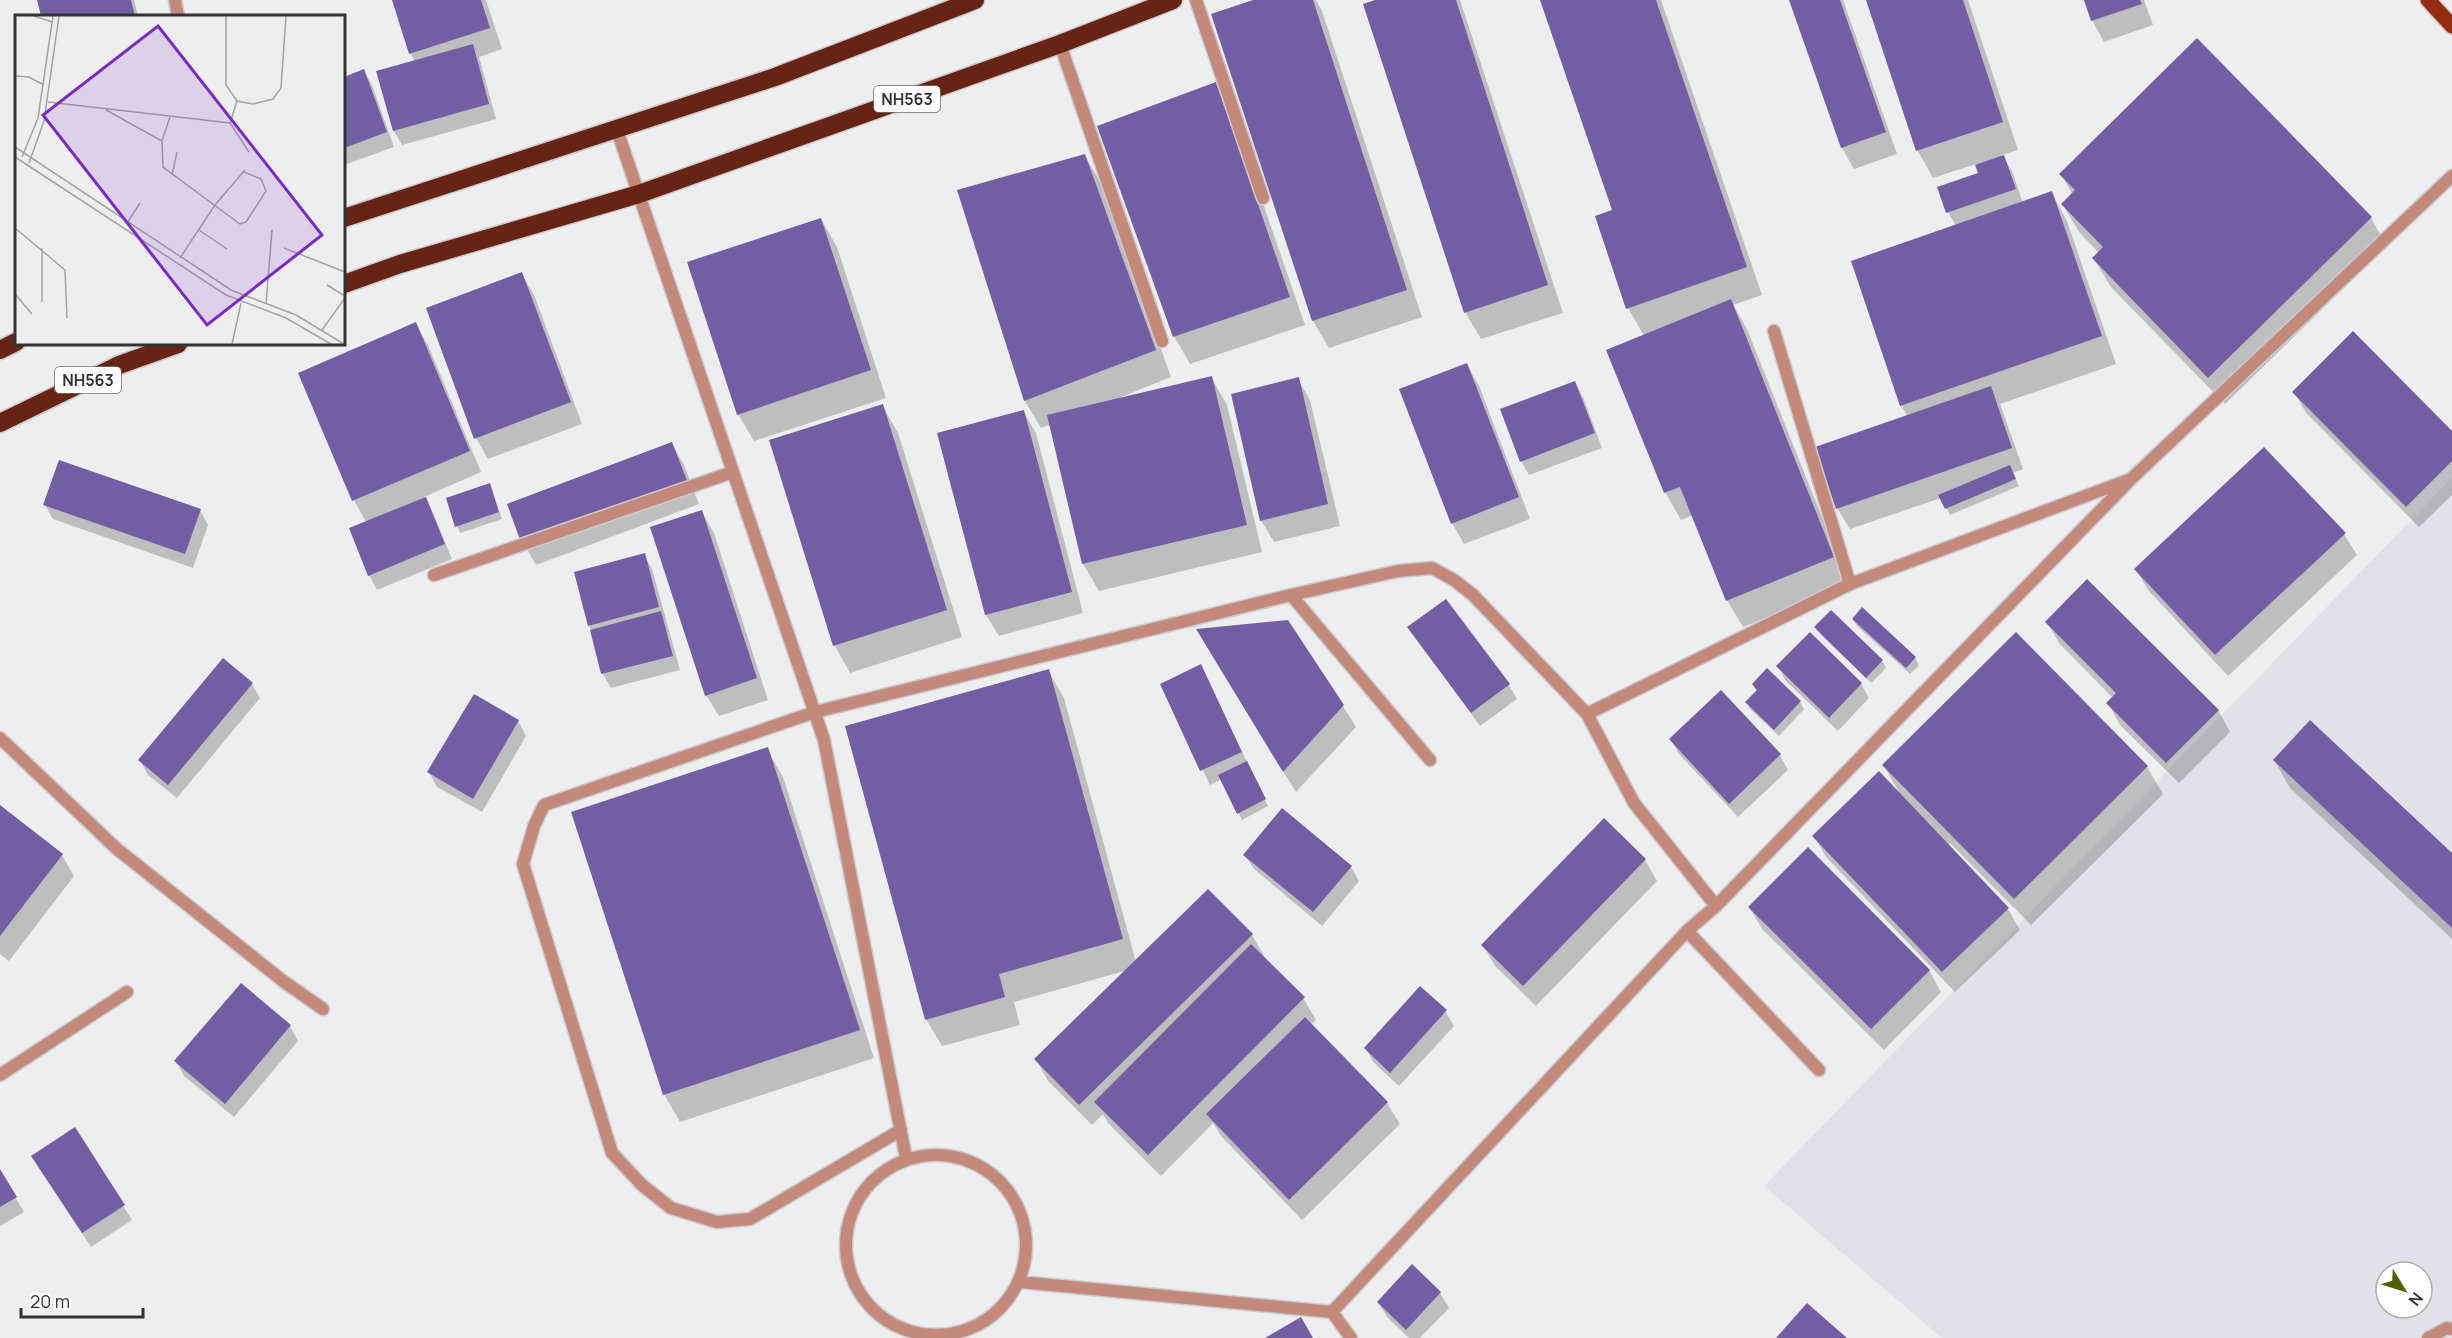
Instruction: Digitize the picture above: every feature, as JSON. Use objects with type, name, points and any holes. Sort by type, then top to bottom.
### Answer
[{"type":"highway","points":[[345,218],[775,77],[975,0]]},
{"type":"highway","name":"NH563","points":[[345,284],[400,264],[639,194],[1060,44],[1173,0]]},
{"type":"highway","points":[[0,350],[15,342]]},
{"type":"highway","name":"NH563","points":[[0,423],[119,365],[175,345]]},
{"type":"main road","points":[[2428,0],[2452,26]]},
{"type":"street","points":[[175,0],[178,15]]},
{"type":"street","points":[[1196,0],[1263,198]]},
{"type":"street","points":[[1060,44],[1162,341]]},
{"type":"street","points":[[617,130],[824,740],[906,1158]]},
{"type":"street","points":[[1332,1312],[1687,931],[1716,906],[2131,479],[2452,177]]},
{"type":"street","points":[[1774,331],[1850,584]]},
{"type":"street","points":[[434,575],[733,472]]},
{"type":"street","points":[[1587,714],[1850,584],[2131,479]]},
{"type":"street","points":[[901,1130],[750,1219],[717,1222],[671,1208],[642,1185],[612,1152],[522,864],[534,826],[544,805],[814,712],[1291,595],[1398,571],[1432,568],[1454,580],[1473,595],[1587,714],[1634,803],[1716,906]]},
{"type":"street","points":[[1291,595],[1430,760]]},
{"type":"street","points":[[0,738],[117,849],[283,981],[323,1009]]},
{"type":"street","points":[[1687,931],[1819,1070]]},
{"type":"street","points":[[0,1075],[127,992]]},
{"type":"street","points":[[943,1154],[978,1164],[1006,1187],[1023,1219],[1026,1255],[1020,1282],[996,1313],[965,1331],[930,1336],[895,1327],[867,1306],[849,1275],[845,1239],[854,1205],[875,1176],[906,1158],[943,1154]]},
{"type":"street","points":[[1020,1282],[1332,1312],[1351,1338]]},
{"type":"street","points":[[2428,1338],[2447,1328],[2452,1329]]},
{"type":"shaded area","points":[[2452,478],[2452,1338],[1942,1338],[1764,1186]]},
{"type":"building","points":[[37,0],[131,0],[135,15],[41,15]]},
{"type":"building","points":[[392,0],[481,0],[490,28],[409,54]]},
{"type":"building","points":[[1253,0],[1313,0],[1407,290],[1312,321],[1211,14]]},
{"type":"building","points":[[1375,0],[1456,0],[1548,285],[1464,313],[1363,4]]},
{"type":"building","points":[[1540,0],[1656,0],[1747,267],[1626,309],[1595,216],[1612,210]]},
{"type":"building","points":[[1789,0],[1840,0],[1886,132],[1841,148]]},
{"type":"building","points":[[1866,0],[1963,0],[2003,122],[1916,151]]},
{"type":"building","points":[[2084,0],[2140,0],[2142,4],[2091,21]]},
{"type":"building","points":[[2197,38],[2372,217],[2208,378],[2092,258],[2103,247],[2061,204],[2075,190],[2059,174]]},
{"type":"building","points":[[473,44],[489,104],[393,131],[376,71]]},
{"type":"building","points":[[364,69],[387,132],[345,148],[345,77]]},
{"type":"building","points":[[1216,82],[1290,297],[1173,337],[1097,126]]},
{"type":"building","points":[[1085,154],[1156,350],[1024,401],[957,190]]},
{"type":"building","points":[[2004,155],[2016,189],[1946,213],[1937,187],[1978,173],[1975,165]]},
{"type":"building","points":[[2052,191],[2102,336],[1900,406],[1851,261]]},
{"type":"building","points":[[821,218],[871,370],[737,415],[687,262]]},
{"type":"building","points":[[522,272],[571,402],[474,439],[426,308]]},
{"type":"building","points":[[1731,299],[1834,557],[1726,601],[1680,487],[1664,493],[1606,350]]},
{"type":"building","points":[[416,322],[470,451],[352,501],[298,373]]},
{"type":"building","points":[[2353,331],[2452,431],[2452,461],[2406,507],[2292,392]]},
{"type":"building","points":[[1467,363],[1519,497],[1451,524],[1399,389]]},
{"type":"building","points":[[1212,376],[1247,525],[1082,564],[1047,415]]},
{"type":"building","points":[[1299,377],[1328,504],[1260,521],[1231,394]]},
{"type":"building","points":[[1575,381],[1595,433],[1520,462],[1500,409]]},
{"type":"building","points":[[1991,386],[2012,448],[1836,509],[1815,447]]},
{"type":"building","points":[[883,404],[947,610],[833,646],[769,440]]},
{"type":"building","points":[[1024,410],[1072,592],[985,615],[937,433]]},
{"type":"building","points":[[672,442],[688,483],[522,545],[507,504]]},
{"type":"building","points":[[2264,447],[2346,533],[2215,655],[2134,569]]},
{"type":"building","points":[[59,460],[201,509],[185,554],[43,505]]},
{"type":"building","points":[[2010,465],[2016,479],[1945,509],[1938,495]]},
{"type":"building","points":[[490,483],[499,512],[455,527],[446,498]]},
{"type":"building","points":[[426,497],[445,544],[368,576],[349,528]]},
{"type":"building","points":[[702,510],[757,678],[705,696],[650,527]]},
{"type":"building","points":[[645,553],[659,607],[588,626],[574,572]]},
{"type":"building","points":[[2087,579],[2219,710],[2166,763],[2106,703],[2116,693],[2045,622]]},
{"type":"building","points":[[1446,599],[1510,684],[1471,713],[1407,627]]},
{"type":"building","points":[[1862,607],[1916,657],[1906,668],[1852,619]]},
{"type":"building","points":[[1831,610],[1883,660],[1866,678],[1814,627]]},
{"type":"building","points":[[661,611],[673,656],[601,674],[590,630]]},
{"type":"building","points":[[1288,620],[1344,705],[1283,772],[1196,629]]},
{"type":"building","points":[[1810,632],[1862,683],[1829,718],[1776,666]]},
{"type":"building","points":[[2016,632],[2148,766],[2014,899],[1882,765]]},
{"type":"building","points":[[223,658],[253,683],[168,785],[138,760]]},
{"type":"building","points":[[1201,664],[1242,752],[1200,771],[1160,684]]},
{"type":"building","points":[[1767,668],[1801,701],[1774,730],[1745,702],[1757,690],[1752,684]]},
{"type":"building","points":[[1049,669],[1123,939],[999,974],[1005,997],[925,1020],[845,726]]},
{"type":"building","points":[[1721,690],[1781,754],[1729,804],[1669,739]]},
{"type":"building","points":[[474,694],[519,720],[473,799],[427,772]]},
{"type":"building","points":[[2310,720],[2452,853],[2452,928],[2273,760]]},
{"type":"building","points":[[768,747],[860,1030],[663,1095],[571,812]]},
{"type":"building","points":[[1247,761],[1266,799],[1237,814],[1218,775]]},
{"type":"building","points":[[1879,771],[2009,908],[1942,972],[1812,836]]},
{"type":"building","points":[[0,805],[63,854],[0,936]]},
{"type":"building","points":[[1282,808],[1352,866],[1313,912],[1243,855]]},
{"type":"building","points":[[1604,818],[1646,859],[1523,986],[1481,945]]},
{"type":"building","points":[[1808,847],[1930,970],[1871,1029],[1748,907]]},
{"type":"building","points":[[1208,889],[1253,934],[1079,1105],[1034,1059]]},
{"type":"building","points":[[1251,944],[1305,997],[1148,1155],[1094,1102]]},
{"type":"building","points":[[241,983],[291,1025],[225,1104],[174,1061]]},
{"type":"building","points":[[1420,986],[1447,1010],[1390,1073],[1364,1048]]},
{"type":"building","points":[[1305,1017],[1388,1102],[1289,1200],[1206,1114]]},
{"type":"building","points":[[75,1127],[125,1205],[82,1233],[31,1156]]},
{"type":"building","points":[[0,1169],[17,1197],[0,1207]]},
{"type":"building","points":[[1412,1264],[1441,1292],[1406,1330],[1377,1302]]},
{"type":"building","points":[[1807,1303],[1847,1338],[1776,1338]]},
{"type":"building","points":[[1301,1317],[1313,1338],[1265,1338]]}]
